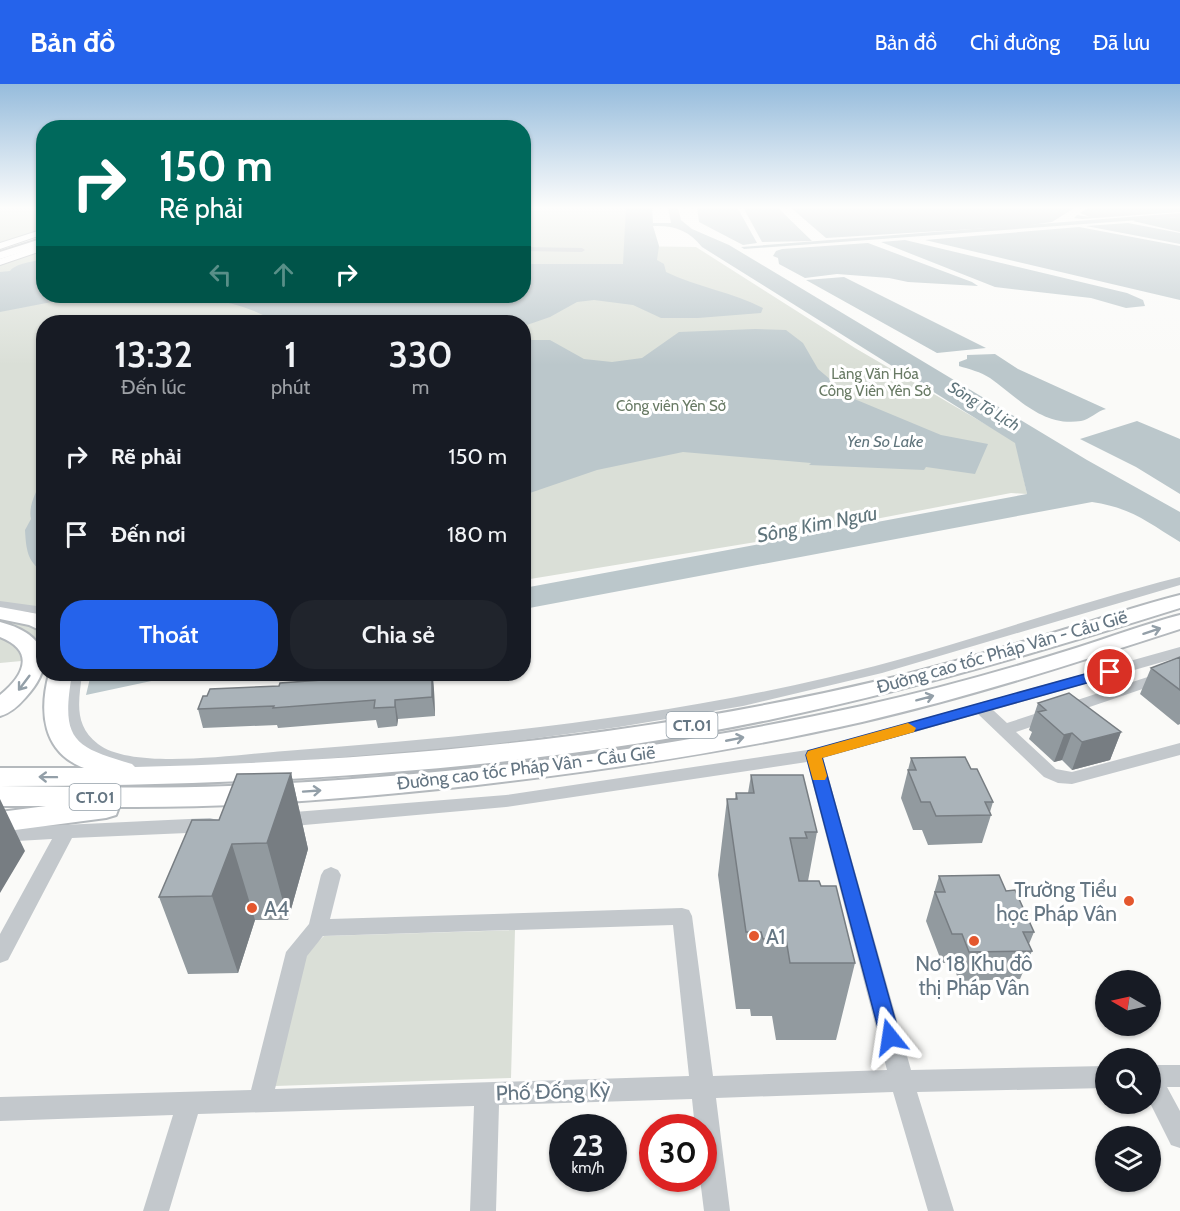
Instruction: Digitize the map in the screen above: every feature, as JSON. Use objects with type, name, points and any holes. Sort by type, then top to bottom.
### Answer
[{"type":"highway","name":"Đường cao tốc Pháp Vân - Cầu Giẽ","points":[[0,796],[191,786],[315,769],[492,754],[613,738],[715,721],[877,688],[978,663],[1180,601]]},
{"type":"highway","points":[[0,613],[36,620]]},
{"type":"highway","name":"Đường cao tốc Pháp Vân - Cầu Giẽ","points":[[0,777],[102,778],[191,786],[312,792],[583,764],[677,750],[814,724],[917,700],[1002,678],[1180,622]]},
{"type":"highway","points":[[0,629],[17,634],[26,640],[35,658],[34,668],[26,682],[0,708]]},
{"type":"highway","points":[[58,681],[54,698],[55,723],[68,746],[78,755],[109,768],[191,786]]},
{"type":"highway","points":[[0,811],[191,786]]},
{"type":"highway","points":[[0,822],[191,786]]},
{"type":"street","points":[[993,635],[1008,624],[1025,616],[1180,571]]},
{"type":"street","points":[[73,681],[68,706],[72,723],[89,747],[131,762],[187,762],[409,748],[574,728],[806,688],[916,659],[1180,581]]},
{"type":"street","points":[[0,605],[36,611]]},
{"type":"street","points":[[264,821],[378,814],[506,801],[814,755],[1180,652]]},
{"type":"street","points":[[1154,659],[1179,668]]},
{"type":"street","points":[[1004,730],[1144,686],[1179,668]]},
{"type":"street","points":[[981,708],[1050,773],[1058,777],[1072,778],[1180,749]]},
{"type":"street","points":[[1063,712],[1080,725]]},
{"type":"street","points":[[1113,750],[1129,763]]},
{"type":"street","points":[[814,755],[902,1081],[940,1211]]},
{"type":"street","points":[[0,834],[230,824]]},
{"type":"street","points":[[0,954],[67,830]]},
{"type":"street","points":[[261,1099],[297,952],[318,928],[331,875]]},
{"type":"street","points":[[318,928],[682,916],[717,1211]]},
{"type":"street","points":[[1161,1077],[1180,1076]]},
{"type":"street","name":"Phố Đống Kỳ","points":[[0,1108],[1095,1077]]},
{"type":"street","points":[[483,1211],[487,1093]]},
{"type":"street","points":[[1161,1099],[1180,1136]]},
{"type":"street","points":[[156,1211],[189,1103]]},
{"type":"green space","name":"Công viên Yên Sở","points":[[10,260],[36,260],[36,303],[531,303],[531,260],[716,260],[855,348],[1016,442],[1027,494],[1011,493],[756,542],[531,579],[531,315],[36,315],[36,660],[0,663],[0,263]]},
{"type":"green space","points":[[515,930],[511,1078],[275,1086],[306,952],[324,936]]},
{"type":"water","points":[[623,260],[657,260],[664,264],[666,272],[763,308],[761,313],[698,318],[661,318],[633,305],[594,300],[577,302],[550,317],[531,324],[531,315],[264,315],[228,303],[531,303],[531,264],[623,264]]},
{"type":"water","name":"Sông Tô Lịch","points":[[722,260],[753,260],[1087,460],[1180,512],[1180,542],[1129,512],[1092,502],[531,608],[531,587],[1027,494],[1015,443]]},
{"type":"water","points":[[778,260],[912,260],[978,286],[908,282],[889,278],[837,274],[805,278],[779,264]]},
{"type":"water","points":[[926,260],[987,260],[1127,293],[1143,300],[1145,306],[1126,308],[1091,298],[995,287]]},
{"type":"water","points":[[1008,260],[1180,260],[1180,300]]},
{"type":"water","points":[[36,261],[36,303],[46,303],[0,312],[0,272],[10,271],[20,264]]},
{"type":"water","points":[[844,277],[986,348],[937,353],[806,280]]},
{"type":"water","name":"Yen So Lake","points":[[786,330],[803,343],[818,369],[852,398],[941,435],[988,444],[975,474],[926,467],[924,470],[809,465],[811,463],[683,452],[597,470],[531,493],[531,340],[550,340],[584,359],[612,362],[642,358],[679,332]]},
{"type":"water","points":[[995,354],[1018,369],[1106,409],[1081,421],[1055,420],[1021,402],[986,376],[959,366],[959,362],[967,359],[967,355]]},
{"type":"water","points":[[1137,421],[1180,439],[1180,494],[1136,467],[1080,439]]},
{"type":"water","points":[[36,493],[36,566],[27,548],[25,530],[31,519],[33,499]]},
{"type":"water","points":[[89,681],[151,681],[86,695]]},
{"type":"building","points":[[1180,657],[1180,690],[1151,668]]},
{"type":"building","points":[[432,681],[432,697],[395,700],[395,707],[374,708],[375,700],[273,708],[274,706],[198,709],[203,696],[207,696],[210,689],[279,686],[280,683]]},
{"type":"building","points":[[1069,693],[1121,732],[1082,742],[1072,733],[1064,735],[1038,712],[1046,710],[1038,703]]},
{"type":"building","points":[[965,757],[971,769],[977,769],[993,802],[985,802],[991,815],[936,816],[930,802],[921,802],[908,770],[916,770],[911,758]]},
{"type":"building","points":[[291,773],[267,843],[232,844],[212,896],[159,897],[192,820],[219,820],[237,774]]},
{"type":"building","points":[[751,775],[803,775],[817,832],[805,832],[807,838],[790,838],[799,881],[819,881],[821,886],[836,886],[855,963],[790,963],[786,939],[763,939],[761,932],[746,932],[727,799],[737,799],[736,793],[754,793]]},
{"type":"building","points":[[999,875],[1006,891],[1015,890],[1034,932],[1023,932],[1032,951],[969,952],[962,934],[952,934],[935,892],[945,892],[939,876]]},
{"type":"slow traffic","points":[[819,776],[814,755],[908,728]]},
{"type":"place","name":"Trường Tiểu học Pháp Vân","points":[[1129,901]]},
{"type":"place","name":"A4","points":[[252,908]]},
{"type":"place","name":"A1","points":[[754,936]]},
{"type":"place","name":"Nơ 18 Khu đô thị Pháp Vân","points":[[974,941]]},
{"type":"route","points":[[890,1037],[814,755],[1110,672]]},
{"type":"park label","name":"Làng Văn Hóa Công Viên Yên Sở","points":[[875,382]]},
{"type":"water label","name":"Sông Kim Ngưu","points":[[817,524]]}]
